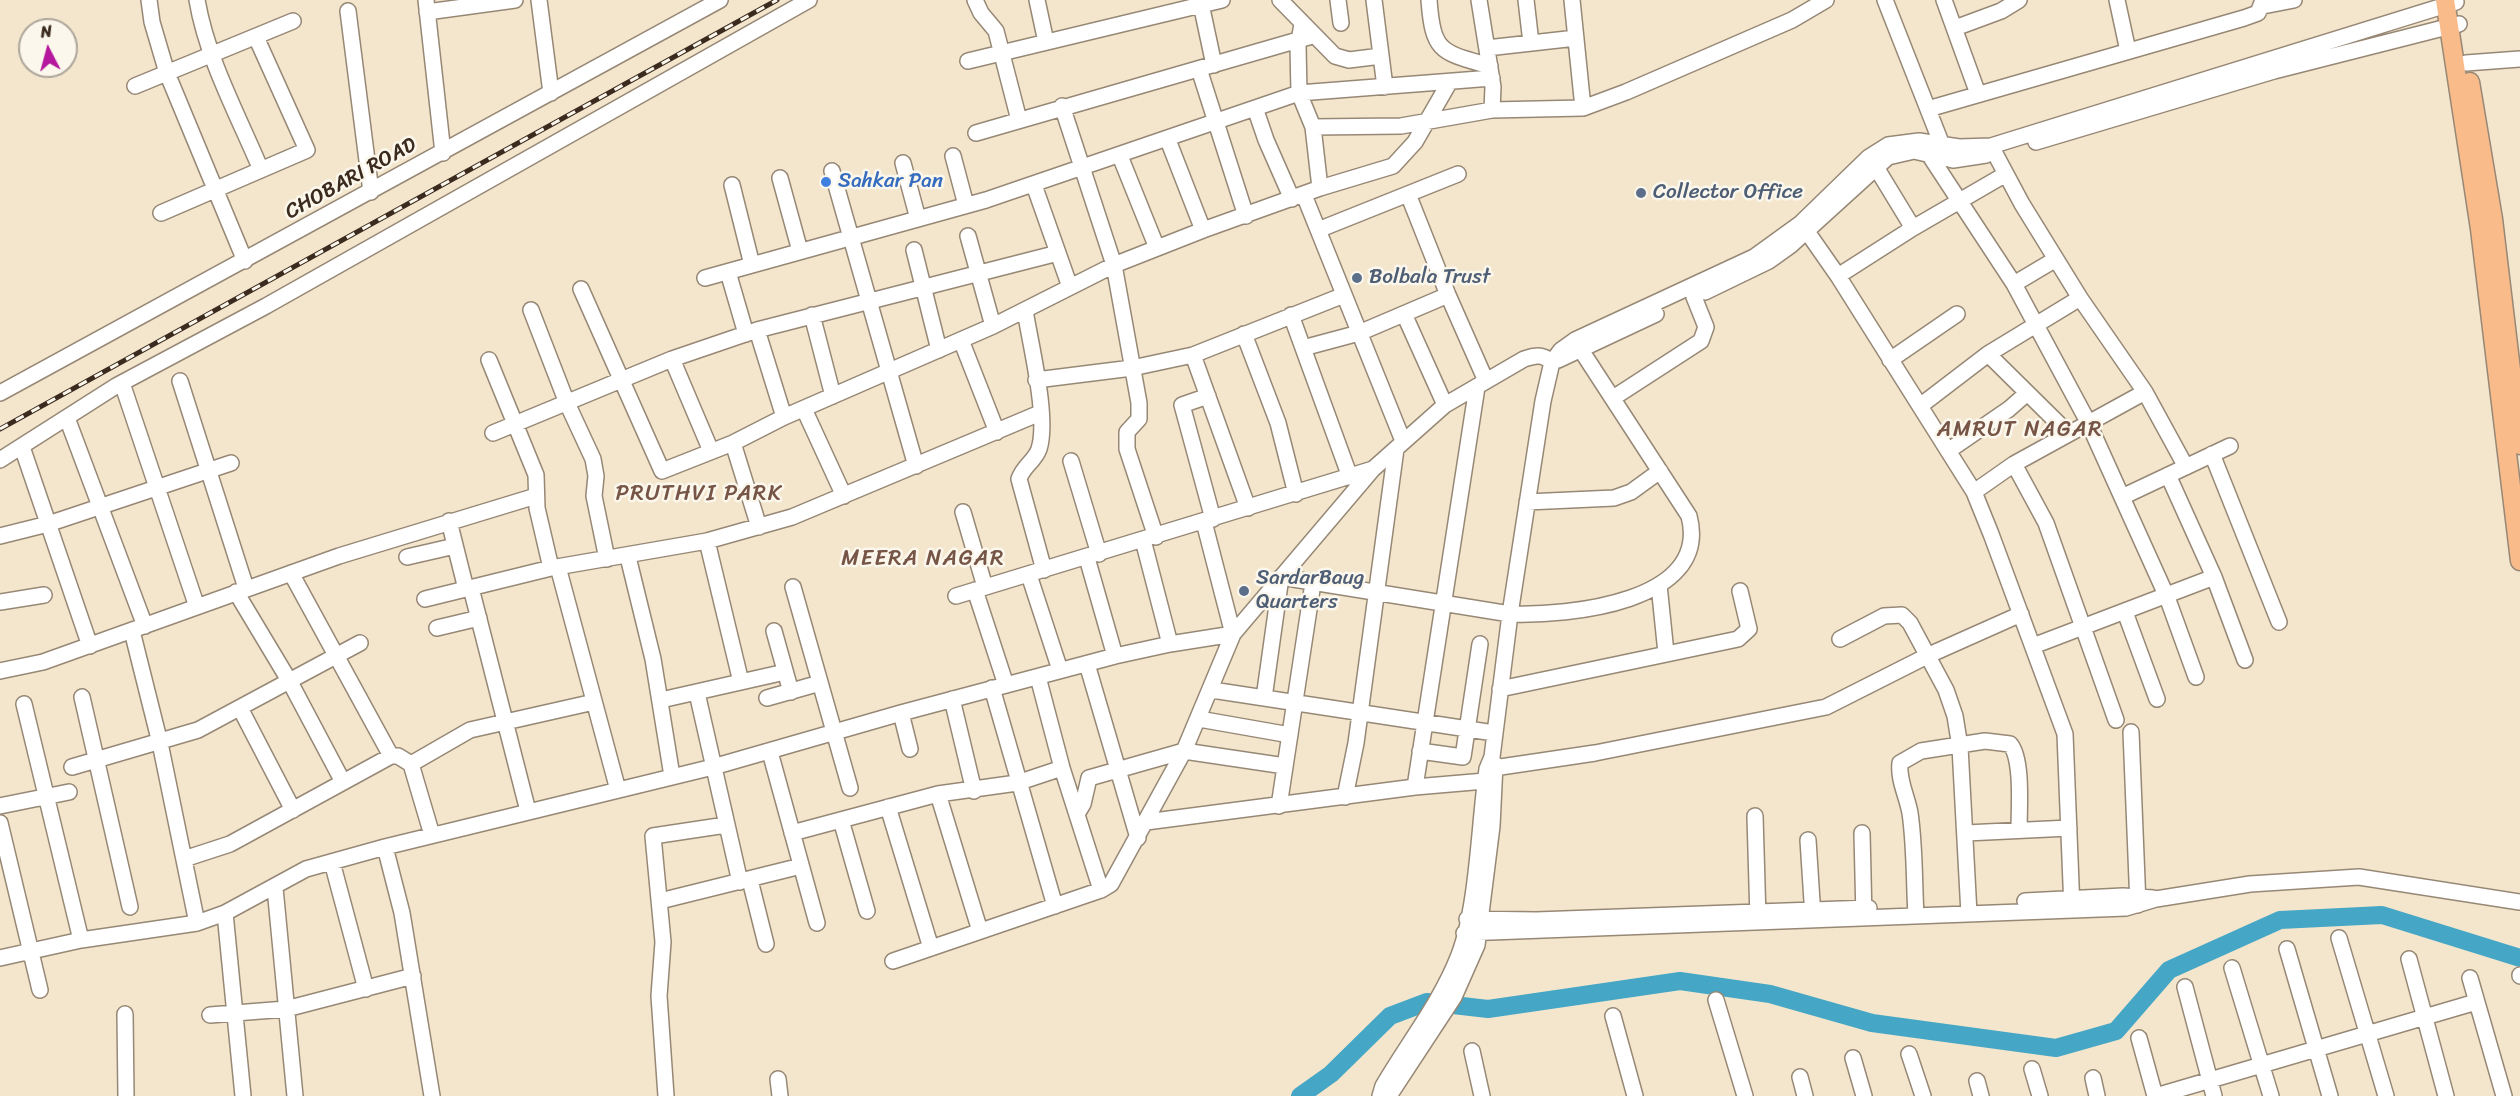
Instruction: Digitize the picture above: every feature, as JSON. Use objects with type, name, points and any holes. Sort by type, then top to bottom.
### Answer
[{"type":"main road","points":[[2451,2],[2520,561]]},
{"type":"main road","points":[[2454,25],[2466,63],[2493,219],[2520,445]]},
{"type":"street","points":[[149,0],[152,22],[167,73],[244,261]]},
{"type":"street","points":[[197,0],[202,26],[212,54],[261,170]]},
{"type":"street","points":[[443,153],[427,6],[515,0]]},
{"type":"street","points":[[538,0],[551,93]]},
{"type":"street","name":"CHOBARI ROAD","points":[[0,393],[720,0]]},
{"type":"street","points":[[0,460],[122,383],[266,306],[809,0]]},
{"type":"street","points":[[975,0],[981,13],[996,31],[1019,120]]},
{"type":"street","points":[[1037,0],[1046,42]]},
{"type":"street","points":[[968,61],[1222,0]]},
{"type":"street","points":[[1280,0],[1304,33],[1335,56],[1349,60],[1381,56]]},
{"type":"street","points":[[1338,0],[1341,23]]},
{"type":"street","points":[[1374,0],[1384,87]]},
{"type":"street","points":[[1429,0],[1431,30],[1442,49],[1491,72]]},
{"type":"street","points":[[1479,0],[1491,72],[1492,110]]},
{"type":"street","points":[[1526,0],[1531,43]]},
{"type":"street","points":[[1572,0],[1583,108]]},
{"type":"street","points":[[1312,127],[1401,126],[1492,110],[1583,108],[1782,25],[1826,0]]},
{"type":"street","points":[[1885,0],[1942,145]]},
{"type":"street","points":[[1944,0],[1978,94]]},
{"type":"street","points":[[1955,28],[2001,11],[2019,0]]},
{"type":"street","points":[[2117,0],[2128,51]]},
{"type":"street","points":[[1928,109],[2244,18],[2258,13],[2263,3],[2294,0]]},
{"type":"street","points":[[1552,362],[1769,261],[1888,145],[1918,141],[1993,149],[2451,2]]},
{"type":"street","points":[[1201,4],[1215,123],[1246,216]]},
{"type":"street","points":[[348,11],[371,192]]},
{"type":"street","points":[[135,86],[293,21]]},
{"type":"street","points":[[1873,161],[1897,153],[1914,151],[1953,160],[2274,71],[2454,25]]},
{"type":"street","points":[[976,133],[1062,106],[1207,67],[1304,33]]},
{"type":"street","points":[[1304,33],[1299,93],[1312,127],[1320,188]]},
{"type":"street","points":[[161,213],[307,150],[256,37]]},
{"type":"street","points":[[1487,48],[1576,38]]},
{"type":"street","points":[[2466,63],[2520,59]]},
{"type":"street","points":[[705,278],[1034,185],[1299,93],[1449,83],[1491,72]]},
{"type":"street","points":[[581,290],[662,471],[733,443],[784,417],[993,326],[1114,265],[1320,188],[1393,166],[1406,155],[1449,83]]},
{"type":"street","points":[[1062,106],[1114,265],[1140,412],[1136,424],[1127,432],[1127,449],[1149,538],[1170,644]]},
{"type":"street","points":[[1255,108],[1266,140],[1317,230],[1359,333],[1400,445],[1346,797]]},
{"type":"street","points":[[1168,140],[1203,230]]},
{"type":"street","points":[[1918,141],[2014,284],[2088,422],[2167,597],[2196,677]]},
{"type":"street","points":[[1993,149],[2080,298],[2145,392],[2186,467]]},
{"type":"street","points":[[953,156],[966,205]]},
{"type":"street","points":[[1120,156],[1157,248]]},
{"type":"street","points":[[1873,161],[1913,228]]},
{"type":"street","points":[[903,163],[918,219]]},
{"type":"street","points":[[832,171],[849,238],[916,466]]},
{"type":"street","points":[[1317,230],[1458,174]]},
{"type":"street","points":[[1838,276],[1913,228],[2006,174]]},
{"type":"street","points":[[780,178],[800,251]]},
{"type":"street","points":[[732,185],[752,265]]},
{"type":"street","points":[[1034,185],[1070,287]]},
{"type":"street","points":[[1408,194],[1481,384],[1443,602],[1415,787]]},
{"type":"street","points":[[1804,227],[1838,276],[1974,492],[2065,734],[2072,904]]},
{"type":"street","points":[[1380,1096],[1412,1050],[1454,997],[1471,962],[1490,769],[1510,614],[1552,362],[1561,350],[1575,340],[1754,257],[1804,227]]},
{"type":"street","points":[[968,236],[993,326]]},
{"type":"street","points":[[915,250],[939,350]]},
{"type":"street","points":[[493,433],[672,359],[752,332],[1058,253]]},
{"type":"street","points":[[2014,284],[2056,259]]},
{"type":"street","points":[[728,272],[784,417]]},
{"type":"street","points":[[1036,380],[1132,368],[1193,356],[1344,295]]},
{"type":"street","points":[[1303,348],[1359,333],[1448,295]]},
{"type":"street","points":[[1613,398],[1701,341],[1706,327],[1694,297]]},
{"type":"street","points":[[1920,406],[1988,354],[2080,298]]},
{"type":"street","points":[[531,310],[567,403],[593,459],[596,477],[594,496],[607,560]]},
{"type":"street","points":[[1025,310],[1040,413],[1040,447],[1031,462],[1022,469],[1019,479],[1044,570]]},
{"type":"street","points":[[1404,314],[1445,405]]},
{"type":"street","points":[[1890,360],[1957,314]]},
{"type":"street","points":[[812,315],[833,396]]},
{"type":"street","points":[[1291,315],[1350,477]]},
{"type":"street","points":[[1244,334],[1278,423],[1296,494]]},
{"type":"street","points":[[961,340],[997,432]]},
{"type":"street","points":[[1281,577],[1510,614],[1543,615],[1571,611],[1643,594],[1659,585],[1686,560],[1692,538],[1689,516],[1581,350]]},
{"type":"street","points":[[1988,354],[2068,433]]},
{"type":"street","points":[[893,961],[1101,890],[1116,878],[1184,752],[1212,690],[1233,634],[1281,577],[1373,469],[1445,405],[1536,355],[1545,356],[1552,362]]},
{"type":"street","points":[[1193,356],[1248,508]]},
{"type":"street","points":[[672,359],[711,451]]},
{"type":"street","points":[[489,360],[536,476],[536,496],[618,790]]},
{"type":"street","points":[[180,381],[208,470],[241,590],[343,782]]},
{"type":"street","points":[[122,383],[197,606]]},
{"type":"street","points":[[1974,492],[2014,464],[2145,392]]},
{"type":"street","points":[[1948,451],[2009,409],[2026,394]]},
{"type":"street","points":[[1208,396],[1182,405],[1233,634]]},
{"type":"street","points":[[804,409],[844,496]]},
{"type":"street","points":[[425,599],[555,567],[607,560],[707,541],[792,517],[1040,413]]},
{"type":"street","points":[[67,418],[100,506],[139,628],[197,923]]},
{"type":"street","points":[[733,443],[759,526]]},
{"type":"street","points":[[2122,497],[2230,446]]},
{"type":"street","points":[[22,447],[90,646]]},
{"type":"street","points":[[2212,454],[2279,622]]},
{"type":"street","points":[[1071,461],[1115,656]]},
{"type":"street","points":[[0,536],[48,524],[231,463]]},
{"type":"street","points":[[2014,464],[2046,523],[2116,720]]},
{"type":"street","points":[[956,596],[1373,469]]},
{"type":"street","points":[[1527,502],[1614,498],[1630,492],[1660,471]]},
{"type":"street","points":[[2168,476],[2214,577],[2245,660]]},
{"type":"street","points":[[0,671],[43,662],[291,573],[449,521],[536,496]]},
{"type":"street","points":[[963,512],[1017,783],[1055,906]]},
{"type":"street","points":[[449,521],[479,618],[528,811]]},
{"type":"street","points":[[707,541],[741,682]]},
{"type":"street","points":[[407,557],[455,546]]},
{"type":"street","points":[[628,556],[661,700],[672,776]]},
{"type":"street","points":[[291,573],[391,756]]},
{"type":"street","points":[[1029,574],[1060,670]]},
{"type":"street","points":[[1264,698],[1281,577]]},
{"type":"street","points":[[2033,646],[2167,597],[2214,577]]},
{"type":"street","points":[[1279,806],[1313,583]]},
{"type":"street","points":[[1659,585],[1666,653]]},
{"type":"street","points":[[793,587],[850,788]]},
{"type":"street","points":[[1500,689],[1745,635],[1749,629],[1740,591]]},
{"type":"street","points":[[0,602],[44,595]]},
{"type":"street","points":[[2125,612],[2157,699]]},
{"type":"street","points":[[1146,822],[1415,787],[1490,769],[1595,753],[1826,707],[1929,655],[2021,614]]},
{"type":"street","points":[[1840,639],[1884,616],[1902,615],[1910,623],[1929,655],[1952,702],[1960,747],[1969,909]]},
{"type":"street","points":[[437,628],[479,618]]},
{"type":"street","points":[[774,631],[791,692]]},
{"type":"street","points":[[0,958],[81,940],[197,923],[225,913],[275,888],[306,869],[528,811],[713,768],[901,713],[1115,656],[1233,634]]},
{"type":"street","points":[[72,766],[160,743],[198,730],[360,643]]},
{"type":"street","points":[[1420,751],[1463,757],[1479,644]]},
{"type":"street","points":[[1087,664],[1138,837]]},
{"type":"street","points":[[661,700],[785,672]]},
{"type":"street","points":[[1038,677],[1062,768],[1101,890]]},
{"type":"street","points":[[767,698],[820,683]]},
{"type":"street","points":[[1212,690],[1494,734]]},
{"type":"street","points":[[697,693],[726,825],[766,944]]},
{"type":"street","points":[[82,697],[130,907]]},
{"type":"street","points":[[952,699],[974,791]]},
{"type":"street","points":[[411,764],[470,730],[594,702]]},
{"type":"street","points":[[24,704],[81,940]]},
{"type":"street","points":[[240,708],[293,810]]},
{"type":"street","points":[[901,713],[910,749]]},
{"type":"street","points":[[1199,719],[1290,735]]},
{"type":"street","points":[[2131,732],[2138,900]]},
{"type":"street","points":[[1916,911],[1912,833],[1907,800],[1898,774],[1900,763],[1921,751],[1960,747],[1985,741],[2001,741],[2010,744],[2016,751],[2019,830]]},
{"type":"street","points":[[770,752],[817,923]]},
{"type":"street","points":[[1077,814],[1083,804],[1089,778],[1117,768],[1184,752],[1285,766]]},
{"type":"street","points":[[184,860],[216,851],[391,756],[403,758],[411,764],[432,835]]},
{"type":"street","points":[[792,833],[938,794],[974,791],[1017,783],[1062,768]]},
{"type":"street","points":[[0,806],[69,792]]},
{"type":"street","points":[[938,794],[980,931]]},
{"type":"street","points":[[888,807],[931,948]]},
{"type":"street","points":[[1755,816],[1758,917]]},
{"type":"street","points":[[841,820],[867,911]]},
{"type":"street","points":[[0,823],[40,990]]},
{"type":"street","points":[[666,1096],[659,996],[663,942],[653,836],[726,825]]},
{"type":"street","points":[[1966,833],[2069,828]]},
{"type":"street","points":[[1862,833],[1864,913]]},
{"type":"street","points":[[1808,840],[1813,915]]},
{"type":"street","points":[[385,847],[402,913],[432,1096]]},
{"type":"street","points":[[332,862],[366,989]]},
{"type":"street","points":[[660,900],[801,866]]},
{"type":"street","points":[[1473,926],[2072,904],[2157,899],[2260,883],[2359,877],[2520,902]]},
{"type":"street","points":[[275,888],[295,1096]]},
{"type":"street","points":[[225,913],[243,1096]]},
{"type":"street","points":[[1412,1050],[1473,926]]},
{"type":"street","points":[[2339,938],[2386,1096]]},
{"type":"street","points":[[2287,949],[2330,1096]]},
{"type":"street","points":[[2409,959],[2446,1096]]},
{"type":"street","points":[[2232,969],[2271,1096]]},
{"type":"street","points":[[210,1015],[286,1009],[413,976]]},
{"type":"street","points":[[2469,978],[2504,1096]]},
{"type":"street","points":[[2185,987],[2214,1096]]},
{"type":"street","points":[[1716,1000],[1745,1096]]},
{"type":"street","points":[[2139,1038],[2156,1096],[2476,1002]]},
{"type":"street","points":[[125,1014],[126,1096]]},
{"type":"street","points":[[1613,1016],[1635,1096]]},
{"type":"street","points":[[1472,1051],[1482,1096]]},
{"type":"street","points":[[1909,1054],[1923,1096]]},
{"type":"street","points":[[1853,1058],[1864,1096]]},
{"type":"street","points":[[2032,1068],[2040,1096]]},
{"type":"street","points":[[1389,1096],[1399,1070]]},
{"type":"street","points":[[1800,1077],[1805,1096]]},
{"type":"street","points":[[2093,1078],[2097,1096]]},
{"type":"street","points":[[778,1079],[780,1096]]},
{"type":"waterway","points":[[1300,1096],[1331,1074],[1390,1016],[1427,1002],[1488,1009],[1680,981],[1770,994],[1872,1023],[2056,1048],[2116,1031],[2169,970],[2280,920],[2382,915],[2520,958]]},
{"type":"railway","points":[[0,429],[777,0]]},
{"type":"place","name":"Sahkar Pan","points":[[826,182]]},
{"type":"place","name":"Collector Office","points":[[1641,193]]},
{"type":"place","name":"Bolbala Trust","points":[[1357,278]]},
{"type":"place","name":"SardarBaug Quarters","points":[[1244,591]]},
{"type":"district","name":"AMRUT NAGAR","points":[[2020,430]]},
{"type":"district","name":"PRUTHVI PARK","points":[[699,494]]},
{"type":"district","name":"MEERA NAGAR","points":[[923,559]]}]
